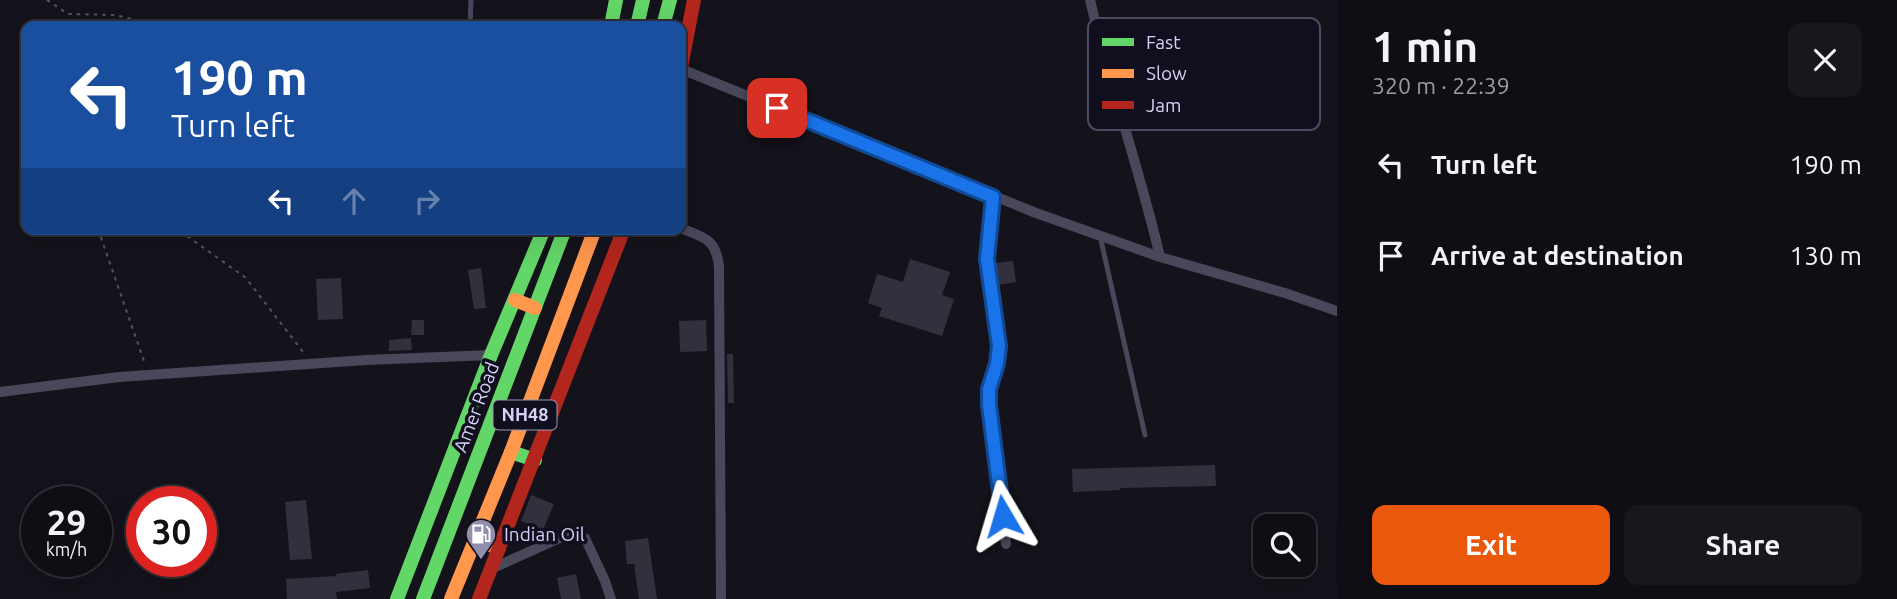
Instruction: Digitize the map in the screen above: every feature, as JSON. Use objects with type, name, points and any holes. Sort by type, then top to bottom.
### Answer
[{"type":"main road","points":[[612,21],[616,0]]},
{"type":"main road","points":[[639,21],[643,0]]},
{"type":"main road","points":[[664,21],[670,0]]},
{"type":"main road","points":[[686,42],[694,0]]},
{"type":"main road","points":[[397,599],[491,355],[541,235]]},
{"type":"main road","name":"Amer Road","points":[[423,599],[563,235]]},
{"type":"main road","name":"NH48","points":[[450,599],[511,452],[593,235]]},
{"type":"main road","points":[[479,599],[622,235]]},
{"type":"main road","points":[[514,300],[534,308]]},
{"type":"main road","points":[[511,452],[535,460]]},
{"type":"main road","points":[[475,540],[499,548]]},
{"type":"street","points":[[1090,0],[1094,18]]},
{"type":"street","points":[[686,70],[993,197],[1160,257],[1337,311]]},
{"type":"street","points":[[1126,130],[1160,257]]},
{"type":"street","points":[[993,197],[987,259],[999,346],[997,364],[989,389],[989,405],[1006,544]]},
{"type":"street","points":[[686,230],[712,243],[718,253],[721,599]]},
{"type":"street","points":[[0,392],[119,377],[491,355]]},
{"type":"street","points":[[491,569],[573,532],[585,538],[611,599]]},
{"type":"lane","points":[[470,21],[471,0]]},
{"type":"lane","points":[[1099,235],[1144,435]]},
{"type":"path","points":[[47,0],[68,14],[115,15],[140,21]]},
{"type":"path","points":[[100,235],[149,375]]},
{"type":"path","points":[[186,235],[246,278],[312,364]]},
{"type":"building","points":[[910,259],[950,272],[942,295],[954,299],[942,336],[879,316],[882,308],[868,303],[877,274],[903,282]]},
{"type":"building","points":[[1013,261],[1016,282],[999,285],[996,263]]},
{"type":"building","points":[[481,268],[486,308],[474,309],[468,270]]},
{"type":"building","points":[[341,278],[343,319],[318,320],[316,279]]},
{"type":"building","points":[[412,320],[424,320],[424,335],[411,335]]},
{"type":"building","points":[[706,320],[707,351],[680,352],[679,321]]},
{"type":"building","points":[[411,338],[412,350],[389,351],[389,340]]},
{"type":"building","points":[[727,354],[733,354],[734,403],[728,403]]},
{"type":"building","points":[[1215,465],[1216,486],[1073,492],[1072,469]]},
{"type":"building","points":[[531,495],[554,504],[543,530],[521,521]]},
{"type":"building","points":[[306,500],[312,559],[290,560],[285,502]]},
{"type":"building","points":[[648,538],[657,599],[639,599],[634,564],[627,564],[625,541]]},
{"type":"building","points":[[368,570],[370,588],[336,592],[337,599],[287,599],[286,579],[336,576]]},
{"type":"building","points":[[576,574],[581,599],[561,599],[557,578]]},
{"type":"traffic: fast","points":[[612,21],[616,0]]},
{"type":"traffic: fast","points":[[638,21],[643,0]]},
{"type":"traffic: fast","points":[[664,21],[670,0]]},
{"type":"traffic: fast","points":[[397,599],[491,355],[541,235]]},
{"type":"traffic: fast","points":[[423,599],[563,235]]},
{"type":"traffic: fast","points":[[511,452],[535,460]]},
{"type":"traffic: slow","points":[[451,599],[511,452],[593,235]]},
{"type":"traffic: slow","points":[[515,300],[535,308]]},
{"type":"traffic: slow","points":[[475,540],[499,548]]},
{"type":"traffic: jam","points":[[686,41],[694,0]]},
{"type":"traffic: jam","points":[[479,599],[622,235]]},
{"type":"place","name":"Indian Oil","points":[[481,561]]},
{"type":"route","points":[[777,108],[993,197],[987,259],[999,346],[997,364],[989,389],[989,405],[1003,516]]}]
